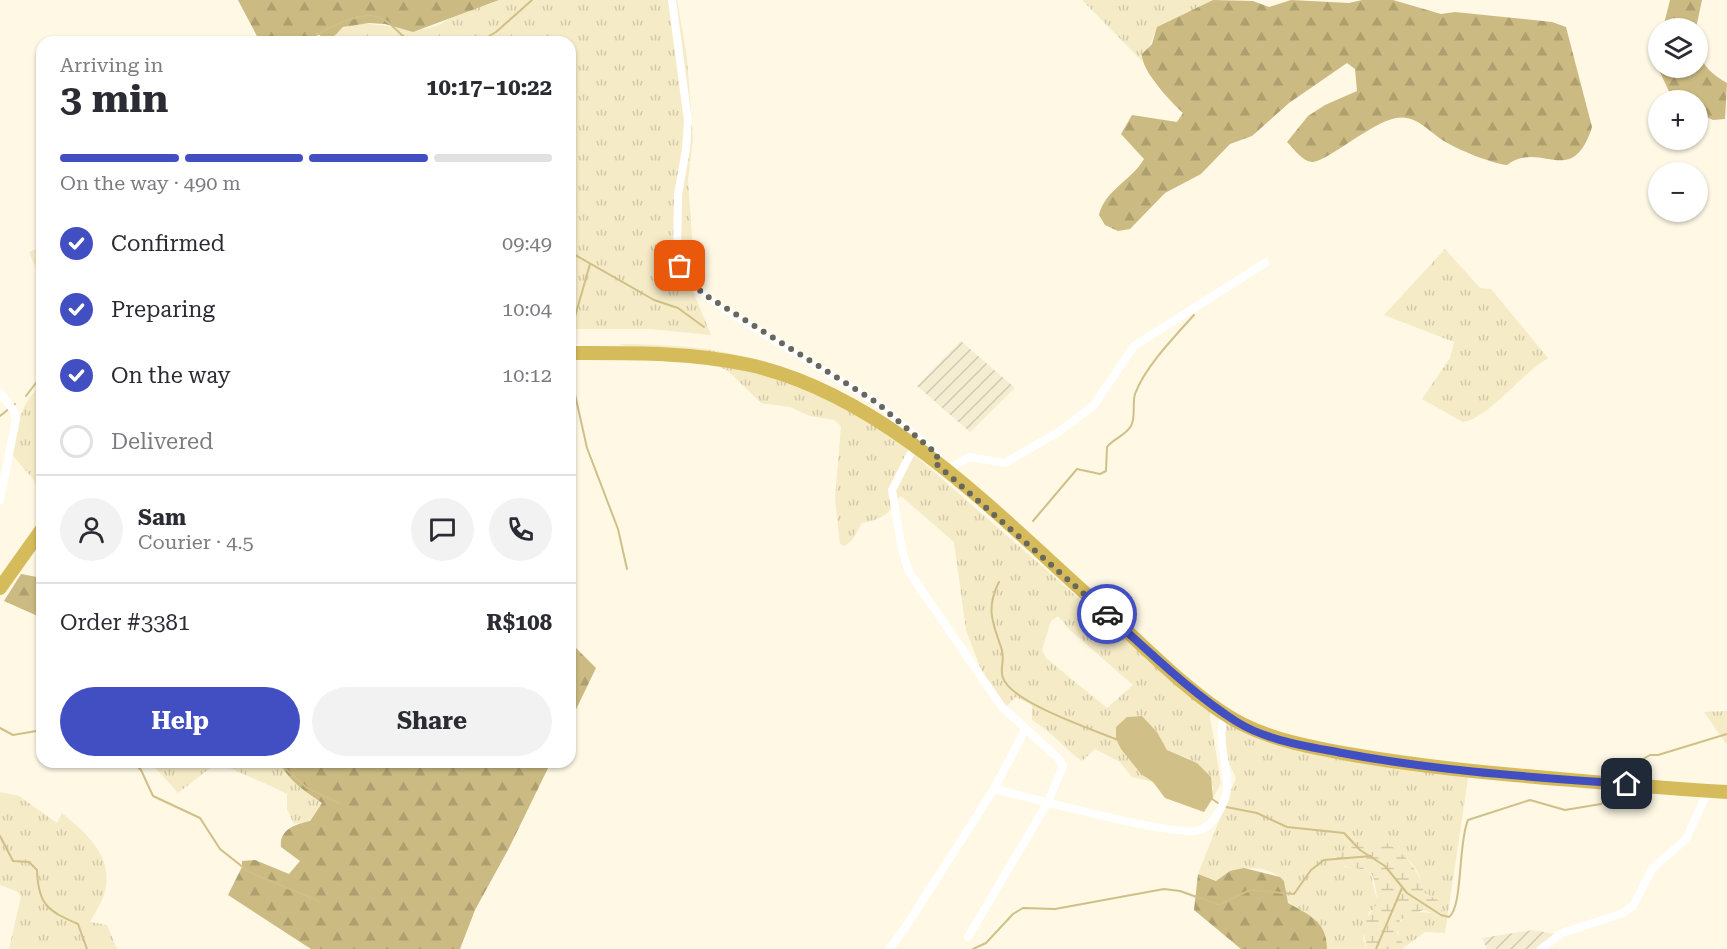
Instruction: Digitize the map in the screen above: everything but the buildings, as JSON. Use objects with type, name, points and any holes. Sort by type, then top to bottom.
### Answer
[{"type":"highway","points":[[576,353],[664,354],[753,365],[832,394],[921,449],[1187,685],[1238,722],[1267,735],[1289,742],[1415,766],[1727,792]]},
{"type":"highway","points":[[0,588],[36,537]]},
{"type":"street","points":[[672,0],[688,121],[678,195],[677,254],[684,274],[694,287],[735,316],[876,402],[921,449],[892,490],[905,561],[931,605],[969,655],[1002,707],[1064,766],[1048,802],[968,937]]},
{"type":"street","points":[[946,471],[969,457],[1005,463],[1051,437],[1094,405],[1134,346],[1265,263]]},
{"type":"street","points":[[576,348],[585,353]]},
{"type":"street","points":[[0,393],[14,411],[16,419],[0,500]]},
{"type":"street","points":[[994,789],[1190,832],[1208,827],[1224,799],[1225,774],[1219,735],[1225,712]]},
{"type":"street","points":[[889,949],[905,928],[994,789],[1025,730]]},
{"type":"street","points":[[1541,949],[1563,933],[1623,914],[1633,906],[1652,869],[1686,839],[1708,791]]},
{"type":"shaded area","points":[[961,341],[1015,388],[970,432],[917,386]]},
{"type":"shaded area","points":[[1142,716],[1157,732],[1167,750],[1197,763],[1211,777],[1213,798],[1204,812],[1165,798],[1153,782],[1141,774],[1121,749],[1116,739],[1116,727],[1127,717]]},
{"type":"shaded area","points":[[1533,930],[1560,935],[1548,949],[1487,949],[1482,938]]},
{"type":"green space","points":[[238,0],[499,0],[413,32],[385,24],[369,23],[343,27],[334,36],[321,36],[317,33],[315,36],[257,36]]},
{"type":"green space","points":[[499,0],[677,0],[687,58],[693,138],[688,180],[693,250],[690,284],[711,335],[651,329],[576,329],[576,36],[333,36],[338,31],[362,24],[429,28],[464,12]]},
{"type":"green space","points":[[1082,0],[1213,0],[1168,22],[1154,34],[1142,61]]},
{"type":"green space","points":[[1213,0],[1253,1],[1269,7],[1291,0],[1349,3],[1362,0],[1393,0],[1441,14],[1455,12],[1552,22],[1566,27],[1592,127],[1584,146],[1575,156],[1565,160],[1520,158],[1507,165],[1457,148],[1422,124],[1403,117],[1386,121],[1318,161],[1308,161],[1287,142],[1308,116],[1325,105],[1357,91],[1355,69],[1347,63],[1289,103],[1252,136],[1230,144],[1201,174],[1165,193],[1130,229],[1118,231],[1105,225],[1099,215],[1102,206],[1112,192],[1139,167],[1144,159],[1121,134],[1132,115],[1177,122],[1183,113],[1158,86],[1143,61],[1142,54],[1152,44],[1157,27]]},
{"type":"green space","points":[[1670,0],[1702,0],[1698,18],[1666,18]]},
{"type":"green space","points":[[1708,69],[1727,83],[1725,119],[1713,120],[1708,118],[1708,90],[1668,90],[1663,78],[1708,78]]},
{"type":"green space","points":[[36,249],[36,269],[29,252]]},
{"type":"green space","points":[[1445,249],[1480,288],[1491,289],[1548,358],[1484,412],[1463,422],[1422,399],[1450,358],[1454,342],[1384,315]]},
{"type":"green space","points":[[618,344],[700,348],[753,358],[804,376],[828,388],[878,423],[1161,670],[1208,705],[1221,783],[1213,798],[1213,786],[1189,759],[1167,750],[1157,732],[1142,716],[1127,717],[1128,746],[1137,769],[1153,782],[1132,777],[1120,762],[1095,749],[1082,761],[1032,720],[1032,705],[1016,697],[1002,710],[985,680],[966,630],[954,542],[901,496],[886,514],[862,523],[852,540],[845,546],[840,544],[835,499],[841,426],[834,420],[810,416],[790,407],[761,403],[728,371],[716,365],[637,350]],"holes":[[[1058,616],[1070,630],[1133,685],[1107,708],[1046,658],[1042,650],[1051,621]]]},
{"type":"green space","points":[[35,392],[36,486],[33,479],[13,456],[20,417]]},
{"type":"green space","points":[[21,574],[36,577],[36,615],[4,601]]},
{"type":"green space","points":[[576,648],[596,668],[576,710]]},
{"type":"green space","points":[[1727,711],[1727,745],[1704,712]]},
{"type":"green space","points":[[1237,720],[1281,737],[1470,765],[1445,933],[1425,932],[1405,947],[1399,939],[1397,926],[1411,914],[1423,912],[1440,916],[1443,913],[1440,901],[1424,893],[1420,877],[1414,866],[1406,858],[1385,851],[1345,851],[1338,857],[1344,867],[1369,872],[1379,901],[1377,907],[1369,912],[1363,938],[1367,949],[1327,949],[1324,932],[1320,926],[1309,915],[1288,903],[1284,881],[1269,871],[1242,869],[1217,881],[1198,874],[1236,778],[1226,757],[1220,724]]},
{"type":"green space","points":[[155,768],[210,768],[178,793]]},
{"type":"green space","points":[[231,768],[283,768],[304,790],[322,803],[309,821],[294,824],[287,809],[287,794]]},
{"type":"green space","points":[[548,768],[509,848],[475,910],[460,949],[311,949],[228,895],[242,867],[242,861],[255,860],[289,874],[300,861],[281,847],[281,841],[289,829],[310,821],[322,803],[293,781],[284,769]]},
{"type":"green space","points":[[0,792],[19,796],[57,823],[62,813],[96,846],[102,856],[107,879],[104,896],[90,922],[107,925],[117,949],[9,949],[21,896],[16,891],[0,885]]},
{"type":"green space","points":[[1375,838],[1392,846],[1407,859],[1418,875],[1424,893],[1440,901],[1443,913],[1441,916],[1423,910],[1400,920],[1397,933],[1405,947],[1402,949],[1367,949],[1362,925],[1379,901],[1373,877],[1371,873],[1362,869],[1337,864],[1337,857],[1350,846]]},
{"type":"green space","points":[[1244,868],[1280,877],[1284,881],[1288,903],[1316,920],[1324,932],[1327,949],[1241,949],[1194,910],[1198,874],[1216,881],[1230,871]]},
{"type":"waterway","points":[[489,36],[532,0]]},
{"type":"waterway","points":[[315,36],[339,23],[368,16],[376,16],[385,20],[403,36]]},
{"type":"waterway","points":[[576,255],[654,300],[678,308],[704,327]]},
{"type":"waterway","points":[[576,313],[590,264]]},
{"type":"waterway","points":[[1033,521],[1077,469],[1100,474],[1106,471],[1107,447],[1131,426],[1135,394],[1146,373],[1161,352],[1194,315]]},
{"type":"waterway","points":[[26,396],[36,383]]},
{"type":"waterway","points":[[576,399],[587,448],[618,529],[627,569]]},
{"type":"waterway","points":[[0,416],[15,404]]},
{"type":"waterway","points":[[999,582],[993,599],[992,614],[1003,656],[1003,678],[1021,697],[1037,706],[1118,740]]},
{"type":"waterway","points":[[0,728],[13,735],[36,731]]},
{"type":"waterway","points":[[1640,761],[1650,755],[1658,755],[1727,734]]},
{"type":"waterway","points":[[139,768],[153,796],[200,818],[220,849],[249,872],[319,901]]},
{"type":"waterway","points":[[284,768],[307,788],[339,803]]},
{"type":"waterway","points":[[1226,807],[1257,813],[1287,827],[1344,833],[1360,850],[1385,866],[1407,893],[1441,915],[1449,917],[1453,911],[1459,888],[1463,843],[1468,820],[1530,800],[1565,810],[1601,804],[1609,796]]},
{"type":"waterway","points":[[1212,799],[1218,803]]},
{"type":"waterway","points":[[0,836],[13,861],[29,862],[37,870],[43,899],[52,910],[78,924],[87,949]]},
{"type":"waterway","points":[[973,949],[986,943],[1013,914],[1023,908],[1055,909],[1164,889],[1180,891],[1219,905],[1250,890],[1294,894],[1311,870],[1324,860],[1371,856]]},
{"type":"waterway","points":[[1376,949],[1402,888]]},
{"type":"way so far","points":[[680,266],[694,287],[705,295],[735,316],[876,402],[907,427],[938,455],[934,462],[956,478],[1107,614]]},
{"type":"route","points":[[1107,614],[1187,685],[1238,722],[1267,735],[1300,745],[1415,766],[1627,784]]}]
